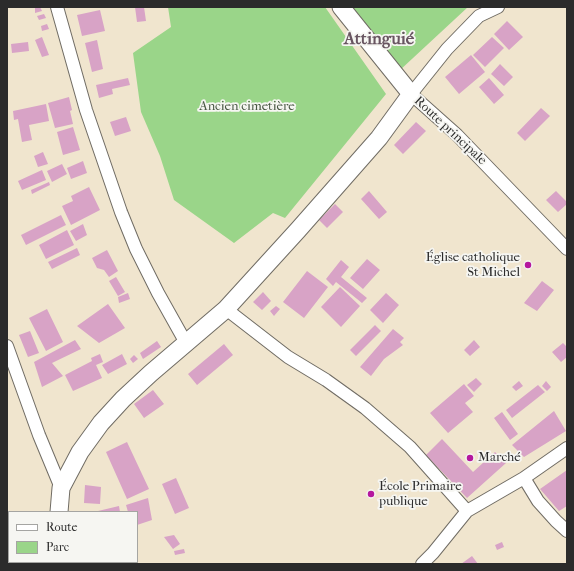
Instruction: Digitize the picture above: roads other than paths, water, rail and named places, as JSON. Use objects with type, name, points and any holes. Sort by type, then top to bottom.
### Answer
[{"type":"street","points":[[57,7],[86,110],[121,212],[142,261],[186,343]]},
{"type":"street","name":"Route principale","points":[[341,7],[411,94],[457,135],[567,249]]},
{"type":"street","points":[[59,511],[61,488],[80,452],[101,423],[128,394],[151,373],[226,309],[379,138],[411,94],[447,49],[479,16],[498,7]]},
{"type":"street","points":[[226,309],[288,357],[326,380],[365,408],[410,447],[467,511]]},
{"type":"street","points":[[7,346],[39,435],[61,488]]},
{"type":"street","points":[[422,564],[433,553],[467,511],[524,478],[567,448]]},
{"type":"street","points":[[524,478],[538,501],[567,531]]},
{"type":"place","name":"Église catholique St Michel","points":[[528,265]]},
{"type":"place","name":"Marché","points":[[470,458]]},
{"type":"place","name":"École Primaire publique","points":[[371,494]]},
{"type":"district","name":"Attinguié","points":[[379,40]]},
{"type":"park label","name":"Ancien cimetière","points":[[247,107]]}]
